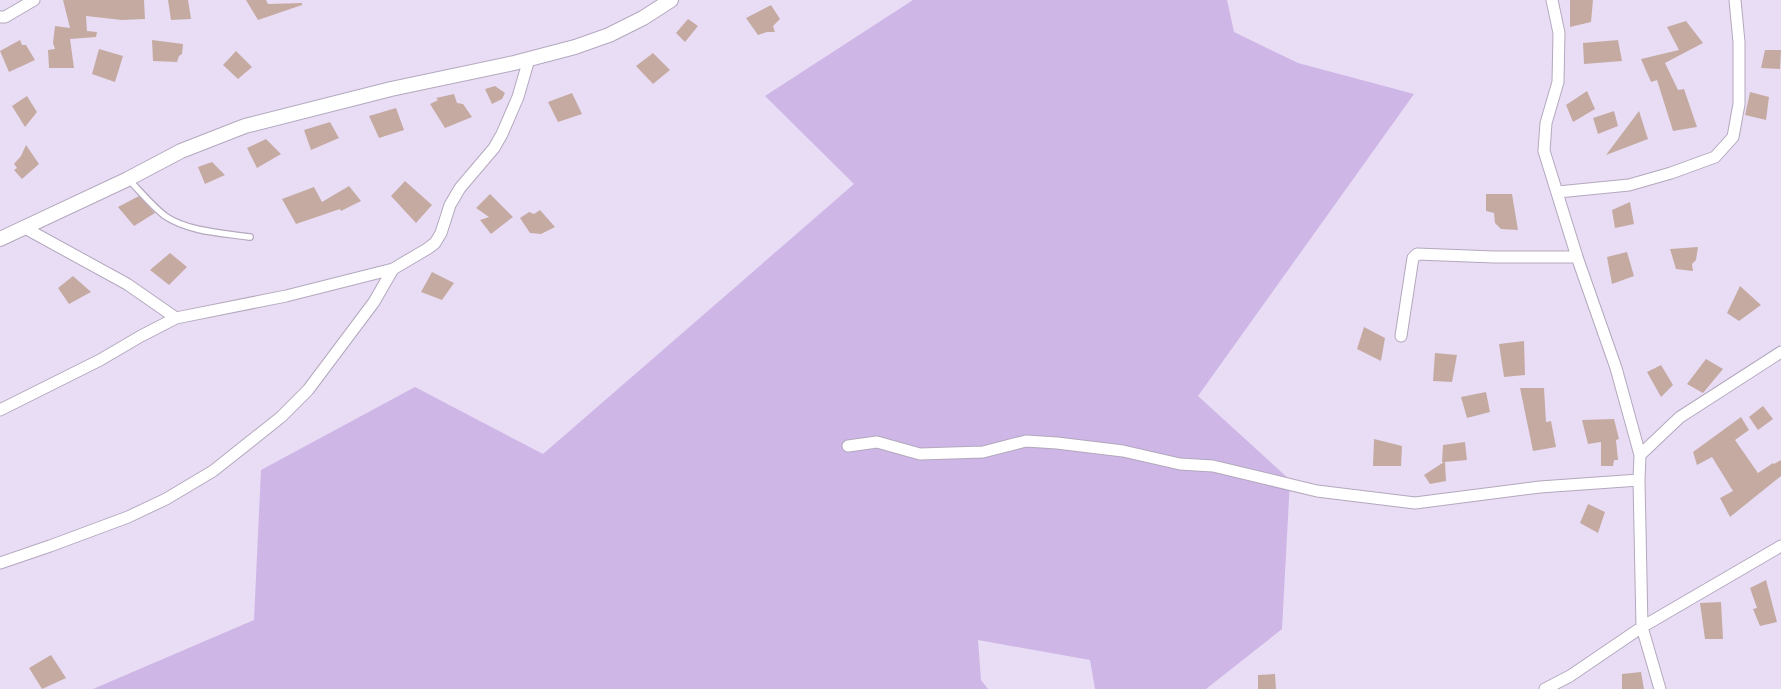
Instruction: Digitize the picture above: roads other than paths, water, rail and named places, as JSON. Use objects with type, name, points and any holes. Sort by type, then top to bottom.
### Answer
[{"type":"street","points":[[0,17],[6,17],[34,0]]},
{"type":"street","points":[[0,239],[128,179],[181,151],[245,126],[391,89],[529,59],[575,47],[609,35],[643,18],[671,0]]},
{"type":"street","points":[[1552,0],[1559,33],[1558,82],[1546,123],[1544,151],[1577,257],[1616,368],[1640,455],[1638,480],[1642,627],[1660,689]]},
{"type":"street","points":[[1558,192],[1629,185],[1671,173],[1715,157],[1733,138],[1739,104],[1739,42],[1736,0]]},
{"type":"street","points":[[0,410],[100,360],[176,318],[286,296],[393,269],[435,243],[445,224],[450,205],[460,188],[494,148],[507,124],[518,97],[529,59]]},
{"type":"street","points":[[23,227],[127,284],[176,318]]},
{"type":"street","points":[[1401,336],[1413,258],[1417,254],[1494,257],[1577,257]]},
{"type":"street","points":[[0,562],[50,546],[128,517],[166,499],[213,471],[281,417],[308,390],[374,302],[393,269]]},
{"type":"street","points":[[1640,455],[1680,417],[1781,352]]},
{"type":"street","points":[[848,446],[877,442],[920,454],[984,452],[1026,441],[1057,443],[1123,451],[1180,464],[1213,466],[1317,491],[1415,503],[1540,487],[1638,480]]},
{"type":"street","points":[[1545,689],[1570,676],[1642,627],[1781,546]]},
{"type":"lane","points":[[128,179],[164,215],[176,222],[186,226],[250,237]]}]
